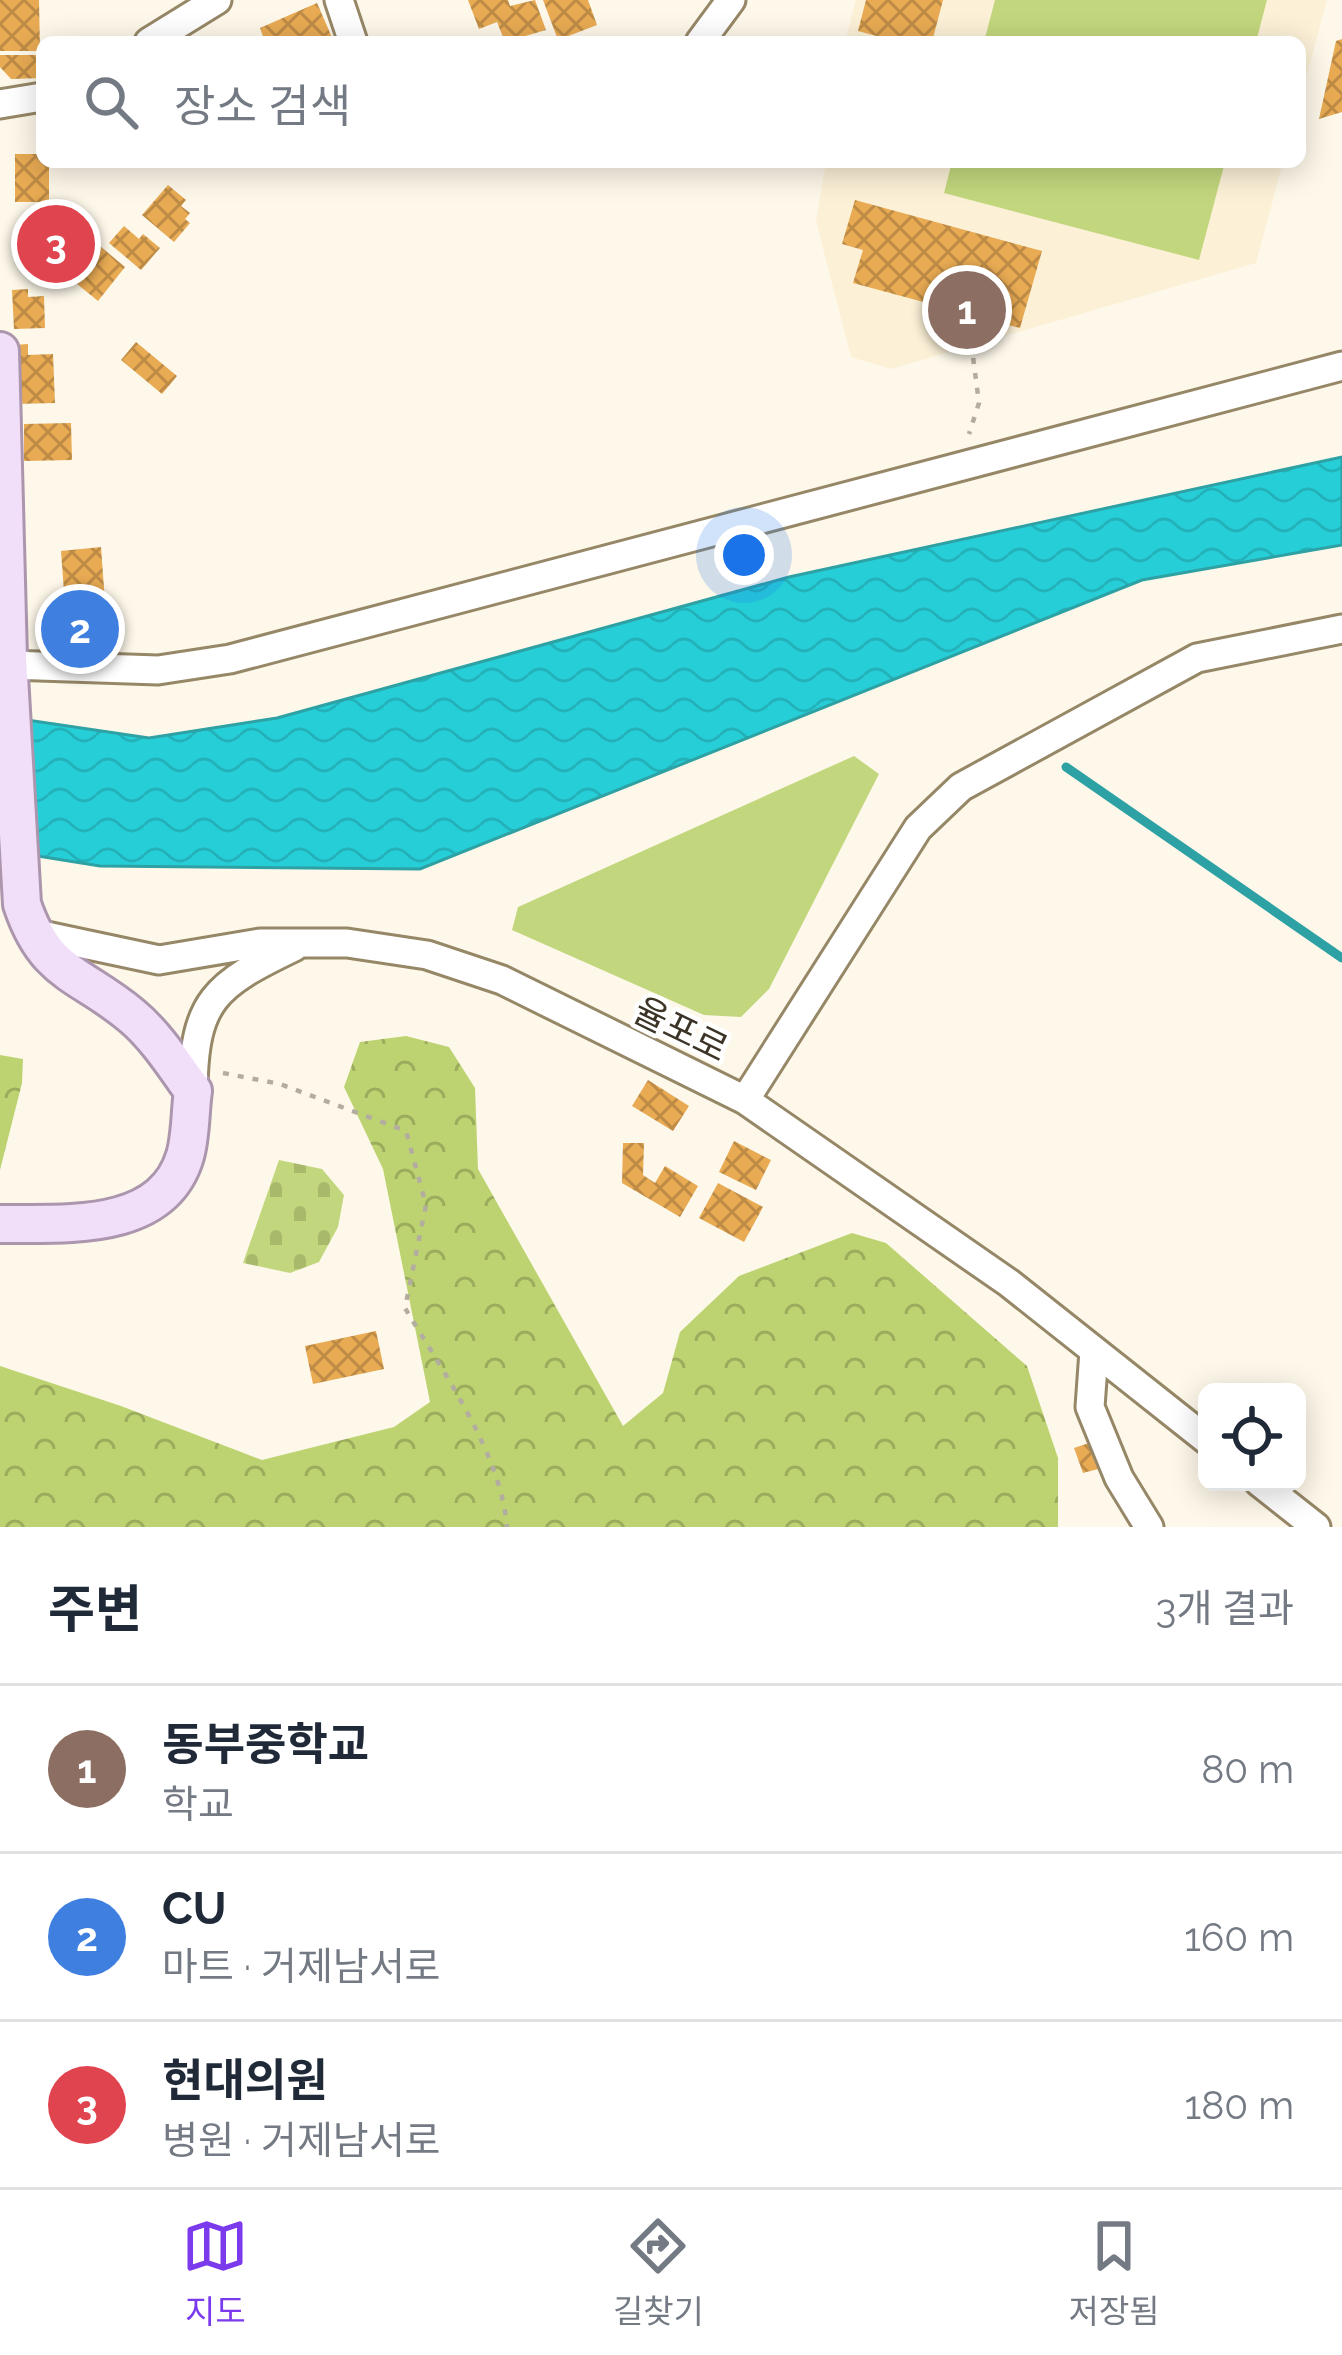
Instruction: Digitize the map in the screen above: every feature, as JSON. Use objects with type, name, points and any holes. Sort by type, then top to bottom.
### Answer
[{"type":"main road","points":[[0,351],[5,639],[27,918],[50,960],[134,1018],[193,1079],[185,1157],[162,1196],[108,1221],[0,1224]]},
{"type":"street","points":[[159,36],[217,0]]},
{"type":"street","points":[[339,0],[350,36]]},
{"type":"street","points":[[704,36],[730,0]]},
{"type":"street","points":[[0,104],[36,99]]},
{"type":"street","points":[[5,639],[158,670],[230,659],[1342,366]]},
{"type":"street","points":[[746,1100],[918,828],[961,787],[1197,658],[1342,629]]},
{"type":"street","name":"율포로","points":[[27,918],[159,960],[260,943],[347,943],[427,956],[502,980],[746,1100],[1010,1283],[1198,1433]]},
{"type":"street","points":[[193,1079],[194,1039],[211,1001],[247,969],[302,943]]},
{"type":"street","points":[[1094,1351],[1090,1408],[1118,1478],[1149,1527]]},
{"type":"street","points":[[1270,1491],[1314,1526]]},
{"type":"path","points":[[936,323],[970,334],[979,403],[958,468]]},
{"type":"path","points":[[193,1079],[280,1084],[406,1131],[426,1205],[405,1308],[462,1406],[504,1496],[507,1527]]},
{"type":"shaded area","points":[[856,0],[1327,0],[1306,78],[1306,36],[847,36]]},
{"type":"shaded area","points":[[825,168],[1281,168],[1256,263],[891,369],[851,357],[816,221]]},
{"type":"green space","points":[[995,0],[1267,0],[1258,36],[986,36]]},
{"type":"green space","points":[[950,168],[1223,168],[1199,260],[944,193]]},
{"type":"green space","points":[[854,756],[879,774],[769,989],[741,1017],[704,1015],[512,930],[518,907]]},
{"type":"green space","points":[[406,1036],[449,1047],[475,1088],[478,1169],[623,1426],[663,1393],[680,1332],[739,1276],[852,1233],[886,1243],[1027,1366],[1058,1458],[1058,1527],[0,1527],[0,1366],[262,1460],[394,1427],[430,1402],[383,1169],[344,1087],[360,1042]]},
{"type":"green space","points":[[0,1055],[23,1059],[22,1083],[0,1170]]},
{"type":"green space","points":[[279,1160],[322,1169],[344,1195],[338,1227],[319,1262],[290,1273],[243,1263]]},
{"type":"water","points":[[1342,457],[1342,545],[1142,580],[420,869],[100,866],[0,850],[0,716],[149,738],[277,718],[789,577]]},
{"type":"building","points":[[0,0],[39,0],[36,51],[0,51]]},
{"type":"building","points":[[468,0],[508,0],[510,6],[535,0],[546,30],[503,36],[497,22],[479,29]]},
{"type":"building","points":[[543,0],[588,0],[597,25],[556,36]]},
{"type":"building","points":[[866,0],[943,0],[934,36],[876,36],[858,31]]},
{"type":"building","points":[[317,3],[331,36],[263,36],[260,28]]},
{"type":"building","points":[[1342,39],[1342,112],[1319,119],[1336,41]]},
{"type":"building","points":[[0,55],[36,55],[36,78],[11,79],[0,67]]},
{"type":"building","points":[[15,154],[36,154],[36,168],[49,168],[49,202],[15,202]]},
{"type":"building","points":[[168,185],[186,200],[181,206],[190,213],[185,219],[190,223],[174,242],[142,215]]},
{"type":"building","points":[[855,200],[1042,251],[1020,328],[853,283],[863,250],[842,244]]},
{"type":"building","points":[[57,210],[125,267],[98,301],[34,249],[39,243],[33,239]]},
{"type":"building","points":[[124,226],[160,248],[141,270],[109,243]]},
{"type":"building","points":[[28,289],[28,297],[44,296],[45,328],[14,329],[12,290]]},
{"type":"building","points":[[136,342],[177,376],[162,394],[121,360]]},
{"type":"building","points":[[28,344],[28,355],[53,354],[55,403],[16,404],[14,345]]},
{"type":"building","points":[[71,423],[72,460],[24,461],[24,424]]},
{"type":"building","points":[[101,547],[108,643],[68,646],[61,551]]},
{"type":"building","points":[[648,1080],[689,1106],[673,1131],[632,1106]]},
{"type":"building","points":[[734,1141],[771,1160],[756,1190],[719,1172]]},
{"type":"building","points":[[623,1143],[644,1143],[643,1175],[655,1183],[665,1166],[698,1186],[680,1217],[622,1183]]},
{"type":"building","points":[[718,1183],[763,1207],[744,1242],[699,1218]]},
{"type":"building","points":[[376,1331],[384,1369],[313,1384],[305,1346]]},
{"type":"building","points":[[1089,1443],[1098,1469],[1083,1473],[1074,1448]]},
{"type":"waterway","points":[[1066,767],[1342,958]]},
{"type":"place","name":"현대의원","points":[[56,244]]},
{"type":"place","name":"동부중학교","points":[[967,310]]},
{"type":"place","name":"CU","points":[[80,629]]}]
